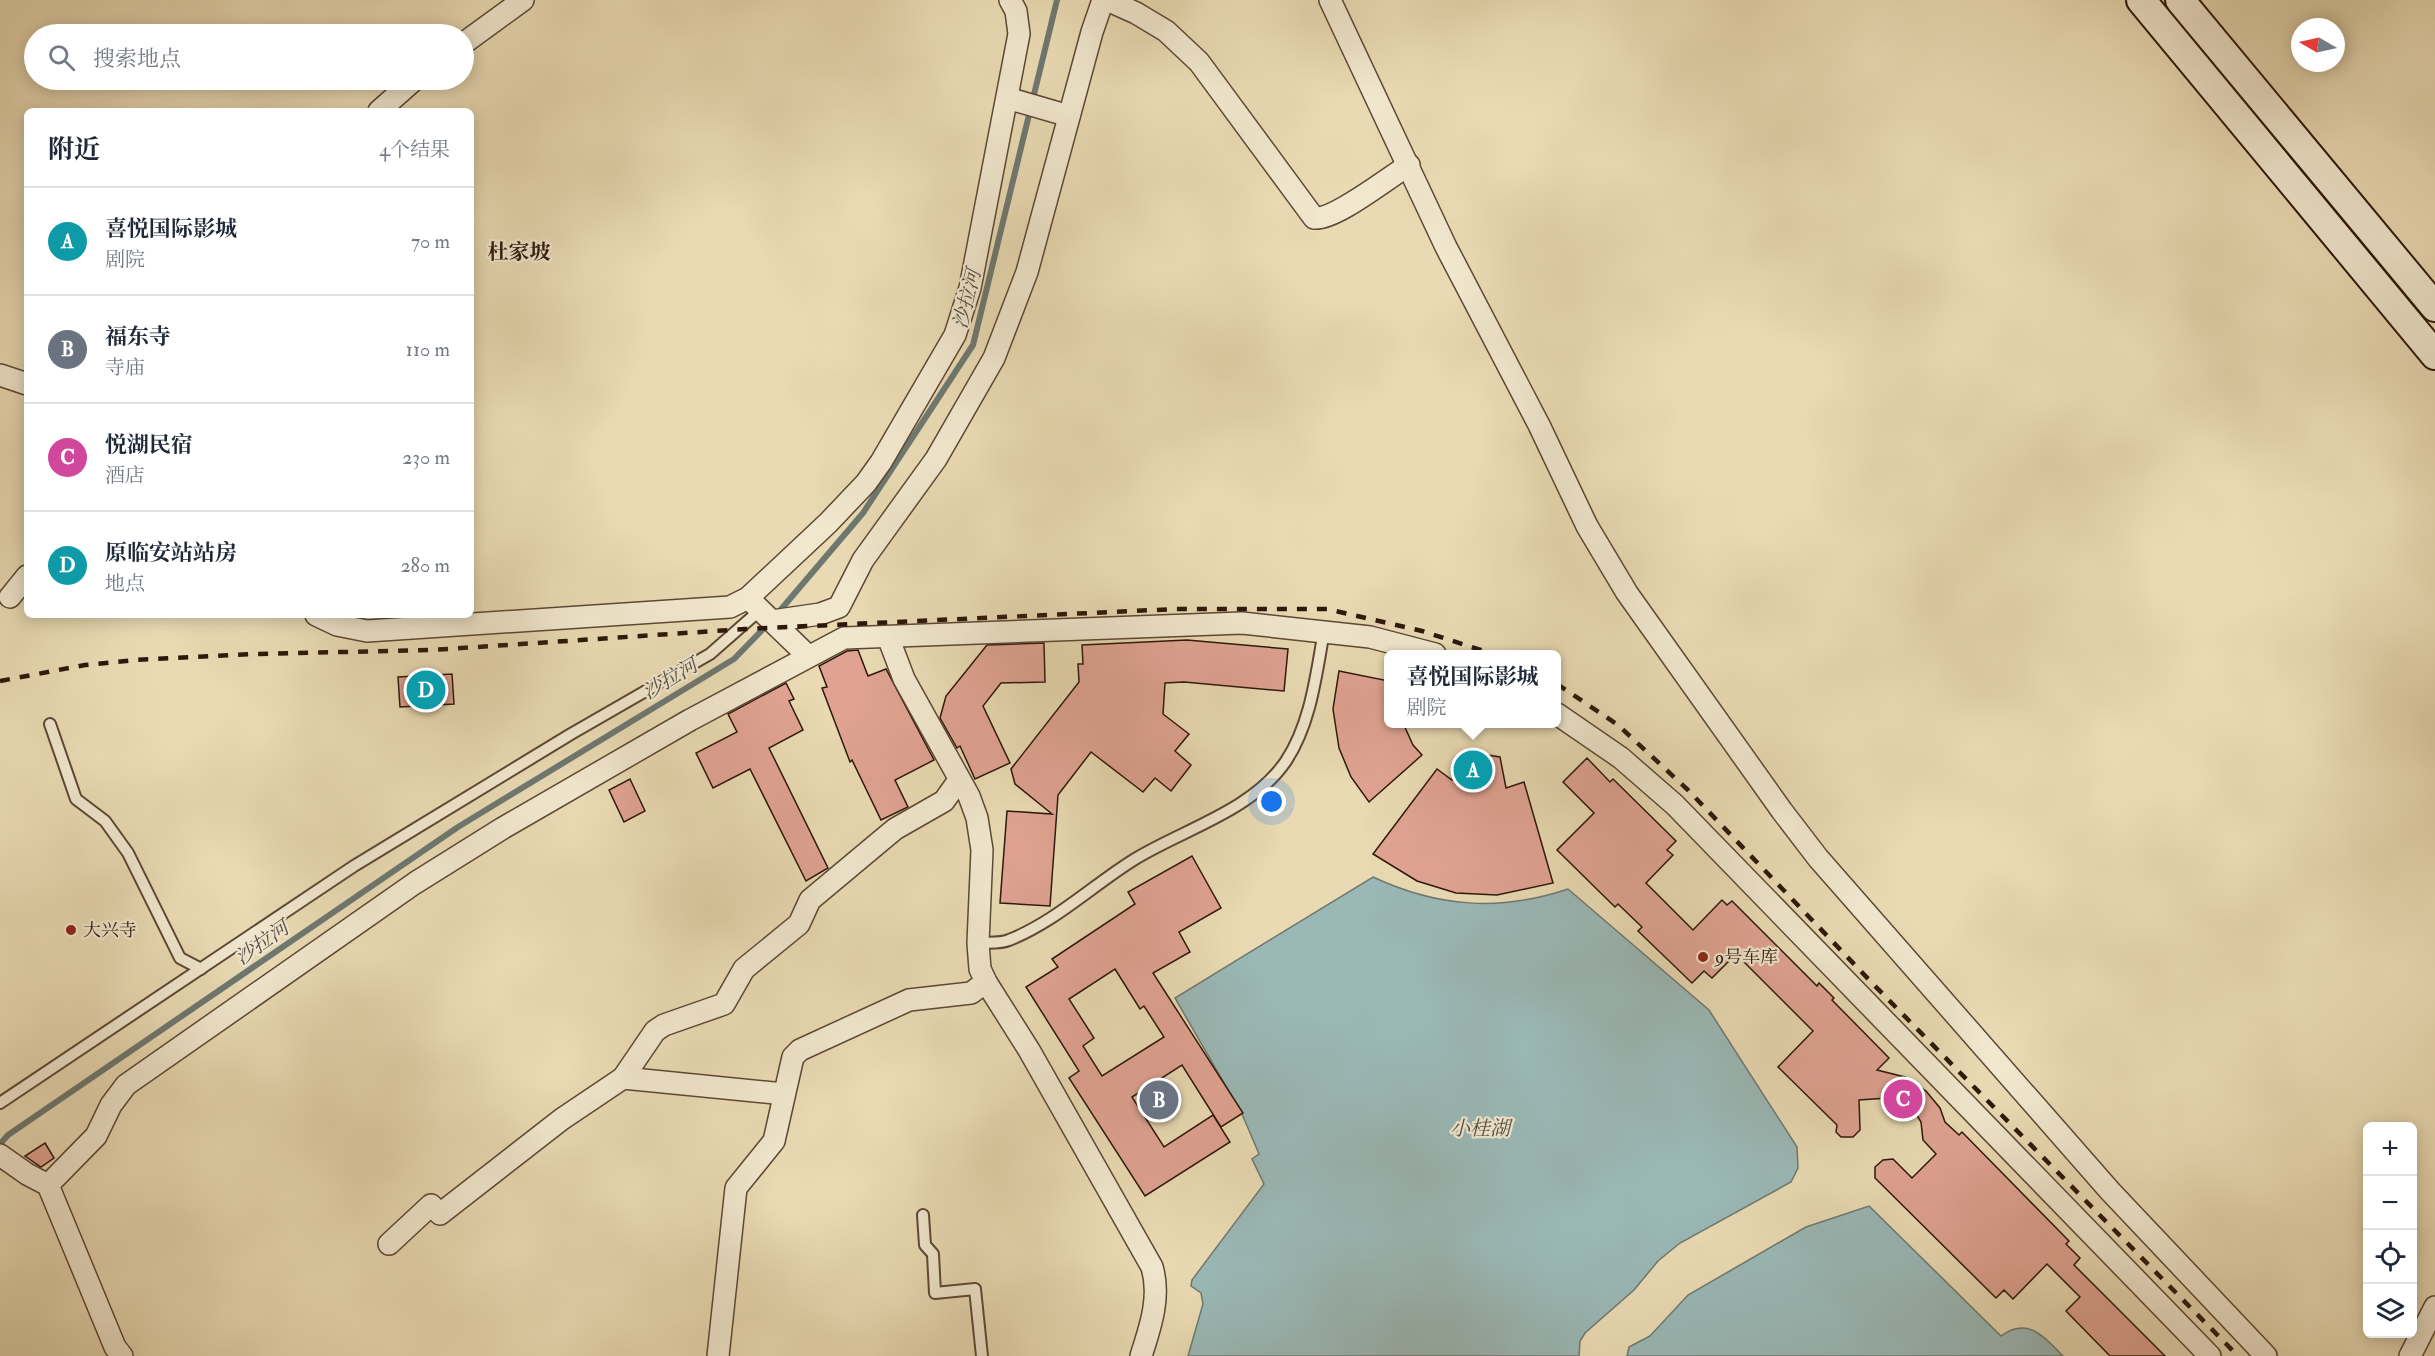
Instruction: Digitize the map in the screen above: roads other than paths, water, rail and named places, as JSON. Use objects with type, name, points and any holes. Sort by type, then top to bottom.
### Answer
[{"type":"main road","points":[[2141,0],[2252,131],[2435,355]]},
{"type":"main road","points":[[2180,0],[2275,111],[2435,307]]},
{"type":"main road","points":[[2252,131],[2275,111]]},
{"type":"street","points":[[474,36],[523,0]]},
{"type":"street","points":[[760,610],[828,523],[866,483],[881,462],[955,335],[970,288],[1011,100],[1019,34],[1016,11],[1010,0]]},
{"type":"street","points":[[322,618],[337,626],[367,631],[730,607],[820,614],[839,607],[863,560],[936,459],[994,358],[1027,272],[1064,115],[1105,0],[1136,13],[1166,31],[1198,62],[1314,218],[1320,219],[1337,211],[1409,165]]},
{"type":"street","points":[[1330,0],[1446,247],[1539,425],[1587,526],[1627,593],[1818,858],[2109,1191],[2266,1356]]},
{"type":"street","points":[[382,108],[403,90]]},
{"type":"street","points":[[1011,100],[1064,115]]},
{"type":"street","points":[[0,375],[24,383]]},
{"type":"street","points":[[10,597],[24,580]]},
{"type":"street","points":[[760,610],[801,648]]},
{"type":"street","points":[[48,1185],[96,1136],[111,1105],[126,1085],[416,883],[503,828],[680,725],[801,648],[844,638],[1242,623],[1370,637],[1420,650]]},
{"type":"street","points":[[888,637],[904,680],[969,796],[981,834],[978,943],[981,969],[986,982],[1029,1050],[1152,1267],[1156,1280],[1153,1312],[1141,1356]]},
{"type":"street","points":[[1561,717],[1621,758],[1675,805],[2210,1356]]},
{"type":"street","points":[[389,1244],[431,1205],[440,1214],[562,1119],[623,1078],[655,1031],[664,1025],[724,1004],[744,969],[799,924],[810,900],[895,829],[944,801],[959,780]]},
{"type":"street","points":[[718,1356],[736,1188],[774,1141],[793,1057],[800,1050],[909,1000],[971,993],[986,982]]},
{"type":"street","points":[[623,1078],[784,1094]]},
{"type":"street","points":[[0,1155],[48,1185],[115,1347],[122,1356]]},
{"type":"street","points":[[2410,1356],[2435,1307]]},
{"type":"lane","points":[[0,1103],[364,860],[571,734],[710,654],[760,610]]},
{"type":"lane","points":[[978,943],[1007,941],[1035,927],[1136,858],[1232,807],[1265,785],[1286,761],[1302,729],[1312,698],[1324,631]]},
{"type":"lane","points":[[50,724],[76,799],[105,821],[128,853],[180,958],[201,969]]},
{"type":"lane","points":[[923,1215],[925,1245],[933,1254],[935,1293],[975,1289],[982,1356]]},
{"type":"water","name":"小桂湖","points":[[1373,877],[1421,895],[1469,903],[1518,901],[1568,889],[1709,1010],[1797,1147],[1798,1168],[1791,1182],[1680,1243],[1658,1261],[1634,1290],[1585,1333],[1580,1341],[1579,1356],[1188,1356],[1203,1304],[1201,1293],[1191,1286],[1192,1280],[1264,1184],[1252,1159],[1259,1154],[1242,1114],[1175,998]]},
{"type":"water","points":[[1869,1206],[2001,1336],[2019,1328],[2035,1331],[2063,1356],[1627,1356],[1629,1347],[1650,1336],[1688,1295],[1806,1227]]},
{"type":"waterway","name":"沙拉河","points":[[777,614],[863,513],[973,345],[1057,0]]},
{"type":"waterway","name":"沙拉河","points":[[0,1144],[8,1135],[458,827],[734,659],[768,624]]},
{"type":"railway","points":[[0,681],[85,665],[135,660],[254,654],[432,650],[745,629],[1176,609],[1327,609],[1422,631],[1481,650]]},
{"type":"railway","points":[[1561,687],[1618,725],[1688,790],[1875,986],[2238,1356]]},
{"type":"place","name":"原临安站站房","points":[[426,690]]},
{"type":"place","name":"喜悦国际影城","points":[[1473,770]]},
{"type":"place","name":"大兴寺","points":[[71,930]]},
{"type":"place","name":"9号车库","points":[[1703,957]]},
{"type":"place","name":"悦湖民宿","points":[[1903,1099]]},
{"type":"place","name":"福东寺","points":[[1159,1100]]},
{"type":"district","name":"杜家坡","points":[[519,252]]}]
